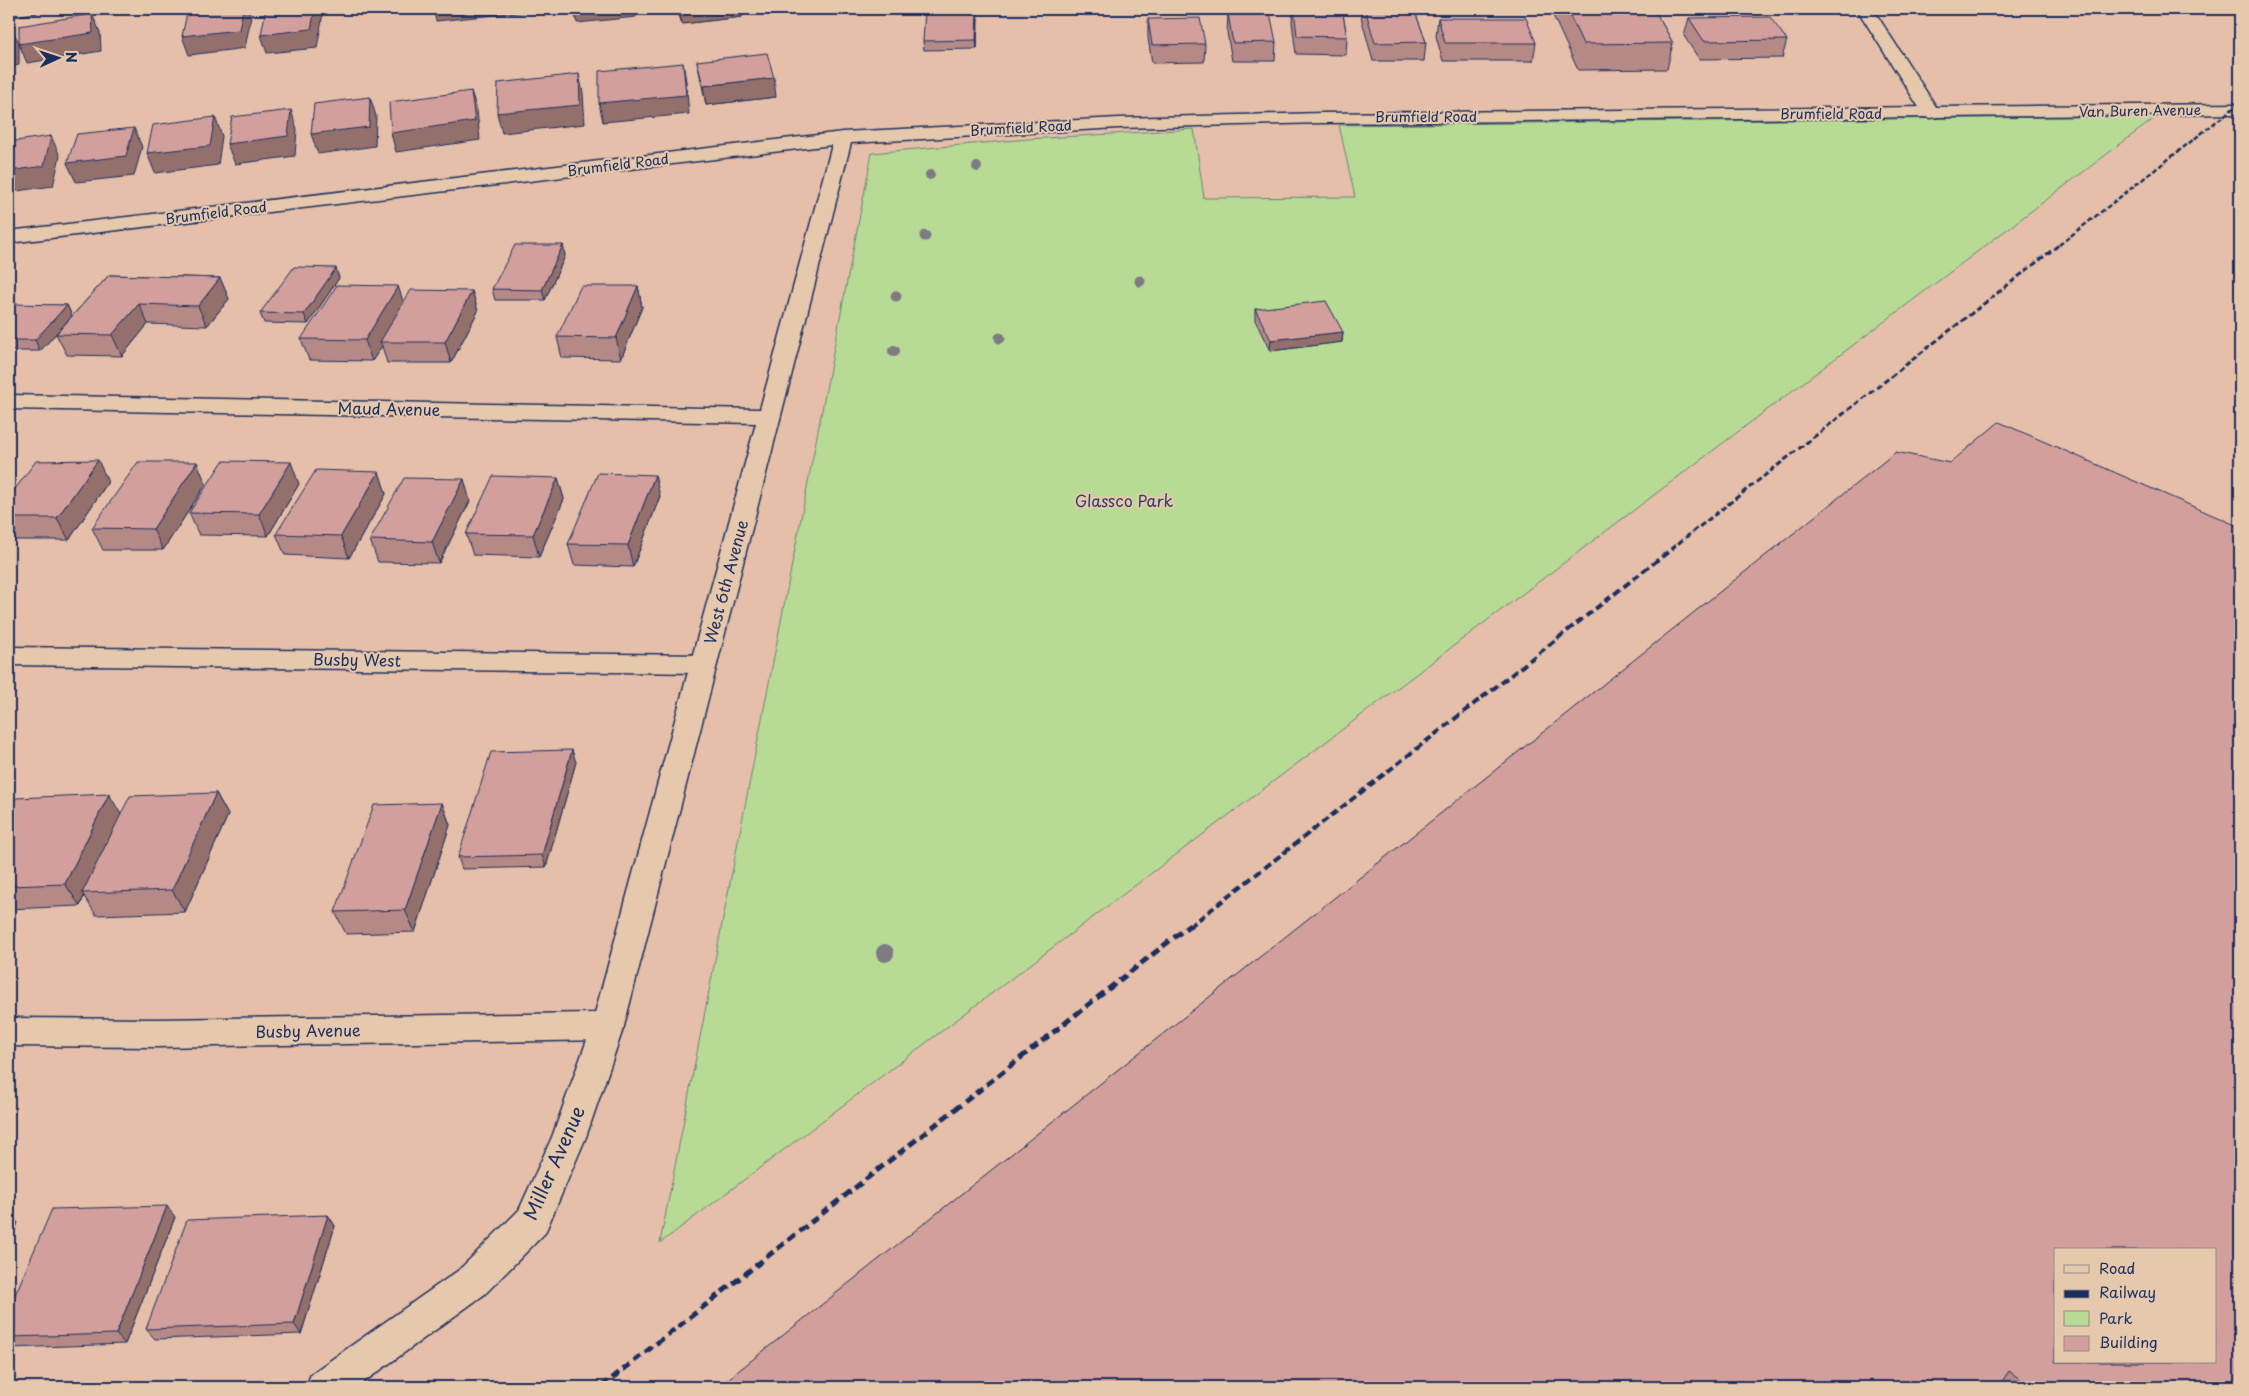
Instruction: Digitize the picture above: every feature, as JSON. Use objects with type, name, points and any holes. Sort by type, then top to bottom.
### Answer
[{"type":"street","points":[[9,12],[31,9]]},
{"type":"street","points":[[1866,9],[1931,113]]},
{"type":"street","name":"Van Buren Avenue","points":[[2040,112],[2240,109]]},
{"type":"street","name":"Brumfield Road","points":[[9,237],[843,138],[1119,123],[1323,118],[2040,112]]},
{"type":"street","name":"West 6th Avenue","points":[[608,1026],[843,138]]},
{"type":"street","name":"Maud Avenue","points":[[9,402],[769,416]]},
{"type":"street","name":"Busby West","points":[[9,656],[704,664]]},
{"type":"street","name":"Busby Avenue","points":[[9,1032],[157,1033],[608,1026]]},
{"type":"street","name":"Miller Avenue","points":[[325,1387],[472,1282],[532,1221],[568,1137],[608,1026]]},
{"type":"green space","name":"Glassco Park","points":[[2158,116],[660,1243],[872,153],[1028,139],[1194,129],[1204,198],[1355,197],[1339,125]]},
{"type":"building","points":[[188,9],[243,9],[239,30],[182,36]]},
{"type":"building","points":[[266,9],[315,9],[311,29],[261,35]]},
{"type":"building","points":[[1294,9],[1342,9],[1347,37],[1297,36]]},
{"type":"building","points":[[1365,9],[1414,9],[1426,42],[1375,43]]},
{"type":"building","points":[[1567,9],[1654,9],[1673,43],[1583,44]]},
{"type":"building","points":[[977,10],[976,40],[923,41],[925,11]]},
{"type":"building","points":[[1270,13],[1276,42],[1233,43],[1228,14]]},
{"type":"building","points":[[92,14],[93,33],[19,44],[19,26]]},
{"type":"building","points":[[1770,17],[1787,40],[1704,41],[1689,18]]},
{"type":"building","points":[[1200,18],[1205,44],[1152,45],[1148,19]]},
{"type":"building","points":[[1438,18],[1526,18],[1536,43],[1445,43]]},
{"type":"building","points":[[10,25],[10,47],[9,47]]},
{"type":"building","points":[[767,53],[774,78],[703,86],[697,61]]},
{"type":"building","points":[[683,63],[686,95],[599,103],[599,71]]},
{"type":"building","points":[[579,74],[580,105],[497,113],[498,83]]},
{"type":"building","points":[[471,91],[475,121],[391,133],[389,102]]},
{"type":"building","points":[[370,97],[369,127],[311,134],[314,104]]},
{"type":"building","points":[[291,110],[288,136],[227,144],[232,117]]},
{"type":"building","points":[[215,117],[210,146],[147,153],[153,125]]},
{"type":"building","points":[[134,128],[126,156],[67,163],[77,134]]},
{"type":"building","points":[[51,136],[44,166],[9,171],[9,142]]},
{"type":"building","points":[[515,245],[563,245],[542,290],[492,289]]},
{"type":"building","points":[[294,267],[336,268],[304,314],[260,313]]},
{"type":"building","points":[[109,275],[220,278],[198,306],[139,304],[112,335],[56,334]]},
{"type":"building","points":[[337,285],[398,286],[365,340],[301,339]]},
{"type":"building","points":[[581,286],[638,286],[616,338],[557,337]]},
{"type":"building","points":[[411,290],[472,291],[445,342],[380,342]]},
{"type":"building","points":[[1326,301],[1343,332],[1271,340],[1255,309]]},
{"type":"building","points":[[11,304],[67,305],[35,340],[9,340],[9,306]]},
{"type":"building","points":[[1999,422],[2240,527],[2240,1387],[2031,1387],[2009,1371],[1998,1387],[718,1387],[1896,452],[1950,463]]},
{"type":"building","points":[[98,460],[57,518],[9,518],[9,497],[36,461]]},
{"type":"building","points":[[223,461],[291,462],[259,514],[189,513]]},
{"type":"building","points":[[138,462],[197,462],[153,529],[92,528]]},
{"type":"building","points":[[316,470],[379,472],[341,536],[276,534]]},
{"type":"building","points":[[598,473],[655,475],[628,545],[568,544]]},
{"type":"building","points":[[493,476],[558,478],[533,535],[466,534]]},
{"type":"building","points":[[404,478],[464,479],[432,542],[370,540]]},
{"type":"building","points":[[572,750],[542,855],[458,857],[491,752]]},
{"type":"building","points":[[216,793],[172,890],[82,893],[130,796]]},
{"type":"building","points":[[109,794],[65,884],[9,886],[9,811],[16,798]]},
{"type":"building","points":[[442,803],[405,910],[335,912],[374,805]]},
{"type":"building","points":[[167,1206],[116,1334],[9,1337],[9,1309],[52,1209]]},
{"type":"building","points":[[328,1215],[294,1324],[146,1329],[187,1220]]},
{"type":"railway","points":[[2059,245],[2240,103]]},
{"type":"railway","points":[[1671,549],[2060,244]]},
{"type":"railway","points":[[1189,927],[1673,548]]},
{"type":"railway","points":[[601,1387],[1190,925]]}]
